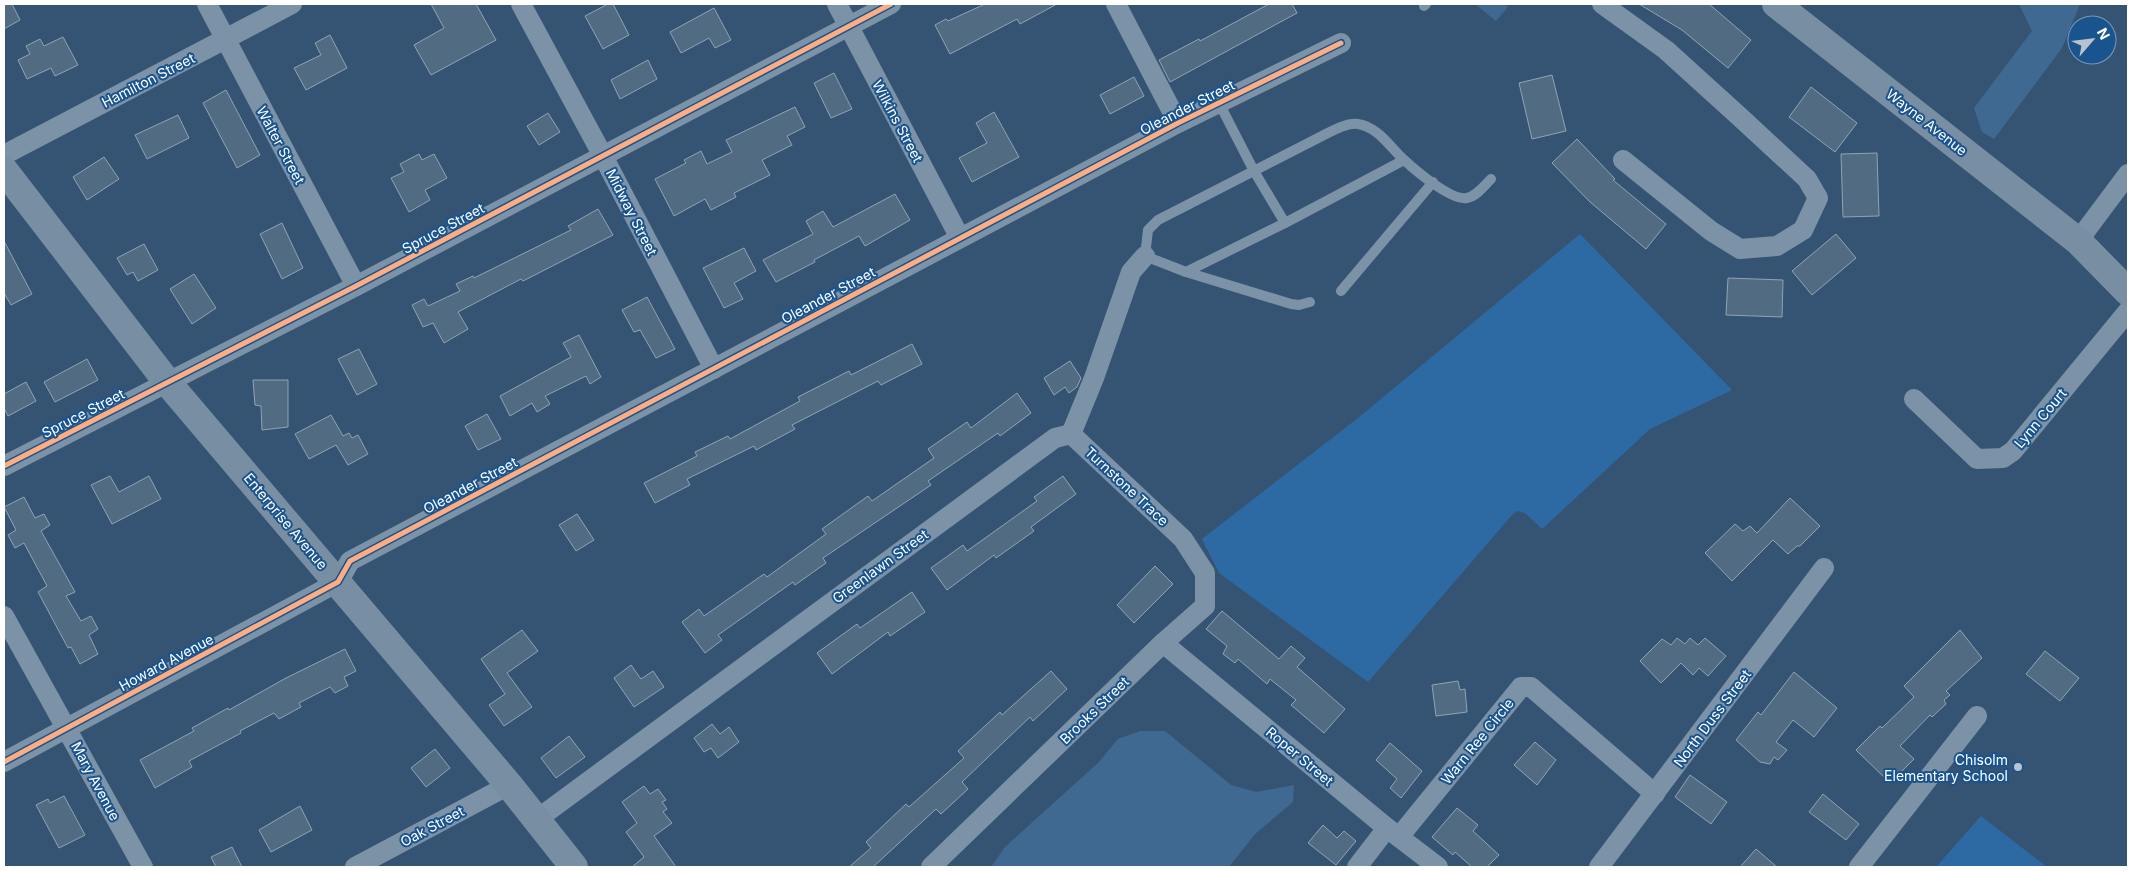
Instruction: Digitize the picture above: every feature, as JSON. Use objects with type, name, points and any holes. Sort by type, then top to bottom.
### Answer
[{"type":"street","name":"Walter Street","points":[[207,4],[356,286]]},
{"type":"street","name":"Hamilton Street","points":[[4,155],[292,4]]},
{"type":"street","name":"Midway Street","points":[[520,4],[603,156],[714,369]]},
{"type":"street","name":"Wilkins Street","points":[[837,4],[960,238]]},
{"type":"street","name":"Spruce Street","points":[[4,466],[356,286],[890,4]]},
{"type":"street","points":[[1116,4],[1178,123]]},
{"type":"street","points":[[1602,4],[1666,50],[1734,111],[1807,179],[1818,198],[1803,230],[1777,246],[1740,249],[1711,231],[1623,160]]},
{"type":"street","name":"Wayne Avenue","points":[[1776,4],[2078,241],[2128,271]]},
{"type":"street","name":"Oleander Street","points":[[338,582],[350,561],[1178,123],[1340,43]]},
{"type":"street","name":"Enterprise Avenue","points":[[4,170],[168,383],[509,785],[574,867]]},
{"type":"street","points":[[2078,241],[2128,174]]},
{"type":"street","name":"Wayne Avenue","points":[[2078,241],[2128,292]]},
{"type":"street","points":[[1072,434],[1094,378],[1131,272],[1145,256]]},
{"type":"street","name":"Lynn Court","points":[[1914,399],[1977,459],[2004,458],[2013,451],[2128,311]]},
{"type":"street","name":"Turnstone Trace","points":[[1072,434],[1182,539]]},
{"type":"street","name":"Greenlawn Street","points":[[536,820],[1055,438],[1072,434]]},
{"type":"street","name":"Brooks Street","points":[[931,867],[1163,643],[1205,606],[1205,573],[1182,539]]},
{"type":"street","name":"North Duss Street","points":[[1599,867],[1824,568]]},
{"type":"street","name":"Howard Avenue","points":[[4,762],[338,582]]},
{"type":"street","name":"Mary Avenue","points":[[4,616],[143,867]]},
{"type":"street","name":"Roper Street","points":[[1163,643],[1393,833],[1438,867]]},
{"type":"street","name":"Warn Ree Circle","points":[[1393,833],[1520,687],[1531,687],[1655,794]]},
{"type":"street","points":[[1859,867],[1977,716]]},
{"type":"street","name":"Oak Street","points":[[355,867],[509,785]]},
{"type":"street","points":[[1357,867],[1393,833]]},
{"type":"lane","points":[[1219,103],[1254,171],[1285,224]]},
{"type":"lane","points":[[1310,302],[1299,305],[1291,304],[1186,272],[1145,256],[1148,230],[1158,220],[1254,171],[1342,127],[1358,124],[1377,133],[1404,160],[1450,195],[1466,198],[1478,193],[1491,179]]},
{"type":"lane","points":[[1186,272],[1285,224],[1404,160]]},
{"type":"lane","points":[[1341,291],[1434,182]]},
{"type":"shaded area","points":[[1475,4],[1505,4],[1508,7],[1496,21]]},
{"type":"shaded area","points":[[2019,4],[2080,4],[2076,15],[2067,15],[2067,36],[2062,48],[1994,139],[1982,132],[1974,108],[2032,31]]},
{"type":"shaded area","points":[[1580,234],[1732,390],[1650,429],[1542,529],[1525,513],[1517,511],[1512,515],[1368,682],[1219,573],[1202,539],[1358,418]]},
{"type":"shaded area","points":[[1140,731],[1165,731],[1231,785],[1256,792],[1294,785],[1293,802],[1255,834],[1229,867],[991,867],[1005,847],[1098,763],[1118,739]]},
{"type":"shaded area","points":[[1981,816],[2047,867],[1936,867]]},
{"type":"building","points":[[4,4],[12,4],[20,20],[4,29]]},
{"type":"building","points":[[431,4],[476,4],[496,40],[431,75],[414,45],[444,28]]},
{"type":"building","points":[[608,4],[613,4],[629,35],[603,49],[585,16]]},
{"type":"building","points":[[985,4],[1057,4],[1020,24],[1017,19],[950,54],[935,25]]},
{"type":"building","points":[[1269,4],[1292,4],[1297,13],[1170,82],[1159,60],[1199,39],[1200,41]]},
{"type":"building","points":[[1639,4],[1709,4],[1751,40],[1728,68],[1682,30]]},
{"type":"building","points":[[714,8],[731,40],[715,48],[709,38],[681,53],[670,32]]},
{"type":"building","points":[[330,35],[347,68],[306,90],[294,68],[321,55],[315,43]]},
{"type":"building","points":[[63,37],[78,65],[55,76],[51,68],[27,79],[18,60],[30,54],[26,46],[40,39],[44,46]]},
{"type":"building","points":[[648,60],[657,79],[620,99],[611,80]]},
{"type":"building","points":[[834,73],[852,109],[831,118],[814,83]]},
{"type":"building","points":[[1552,75],[1566,131],[1532,139],[1519,83]]},
{"type":"building","points":[[1134,77],[1144,96],[1110,114],[1100,95]]},
{"type":"building","points":[[1811,87],[1857,123],[1835,152],[1789,117]]},
{"type":"building","points":[[226,90],[260,155],[237,168],[203,103]]},
{"type":"building","points":[[795,107],[805,127],[787,136],[792,145],[762,160],[770,175],[734,193],[736,197],[711,210],[705,199],[674,216],[655,179],[686,163],[684,160],[701,151],[707,164],[732,152],[726,140]]},
{"type":"building","points":[[994,112],[1019,157],[972,182],[959,158],[987,143],[976,123]]},
{"type":"building","points":[[548,113],[560,132],[539,145],[527,126]]},
{"type":"building","points":[[178,115],[189,138],[147,159],[135,135]]},
{"type":"building","points":[[1577,139],[1615,179],[1613,180],[1666,224],[1646,249],[1590,202],[1552,163]]},
{"type":"building","points":[[1877,153],[1879,216],[1843,217],[1841,154]]},
{"type":"building","points":[[419,154],[422,160],[434,154],[447,178],[425,190],[430,200],[409,212],[391,178],[404,172],[400,164]]},
{"type":"building","points":[[104,157],[119,179],[87,200],[73,177]]},
{"type":"building","points":[[895,194],[910,220],[865,246],[859,236],[776,282],[763,260],[813,234],[806,221],[823,211],[833,227]]},
{"type":"building","points":[[598,209],[613,235],[523,281],[521,279],[458,312],[468,329],[444,343],[433,323],[423,327],[412,305],[424,299],[428,306],[460,291],[456,284],[473,276],[474,278],[571,230],[568,226]]},
{"type":"building","points":[[282,223],[303,268],[282,279],[260,234]]},
{"type":"building","points":[[1836,234],[1856,258],[1812,295],[1792,271]]},
{"type":"building","points":[[4,241],[32,294],[11,305],[4,293]]},
{"type":"building","points":[[144,244],[158,270],[138,281],[133,272],[127,275],[117,258]]},
{"type":"building","points":[[744,248],[756,271],[734,283],[743,299],[724,308],[703,268]]},
{"type":"building","points":[[194,274],[216,308],[192,324],[170,289]]},
{"type":"building","points":[[1728,278],[1783,280],[1782,317],[1726,315]]},
{"type":"building","points":[[647,297],[675,349],[656,358],[640,330],[634,332],[622,310]]},
{"type":"building","points":[[579,335],[601,377],[590,384],[586,376],[545,396],[550,404],[537,412],[532,403],[510,416],[500,396],[571,357],[563,343]]},
{"type":"building","points":[[912,344],[922,364],[881,385],[878,381],[792,425],[795,429],[756,450],[754,446],[687,479],[690,485],[655,503],[644,483],[697,456],[695,452],[728,436],[730,439],[800,401],[798,397],[849,371],[851,375]]},
{"type":"building","points":[[359,349],[377,384],[357,395],[338,359]]},
{"type":"building","points":[[87,359],[98,380],[55,402],[44,382]]},
{"type":"building","points":[[1070,361],[1081,378],[1077,387],[1069,393],[1065,387],[1054,395],[1044,378]]},
{"type":"building","points":[[253,380],[288,380],[288,427],[262,430],[261,406],[255,405]]},
{"type":"building","points":[[26,382],[36,401],[8,416],[4,408],[4,394]]},
{"type":"building","points":[[1017,393],[1031,413],[1000,436],[998,433],[928,481],[931,485],[823,558],[826,563],[795,585],[793,582],[718,635],[722,640],[705,653],[682,622],[699,609],[704,616],[764,574],[767,577],[826,534],[822,529],[868,496],[872,501],[934,458],[928,449],[967,422],[971,428]]},
{"type":"building","points":[[487,414],[501,439],[478,450],[465,426]]},
{"type":"building","points":[[331,415],[343,436],[349,433],[352,438],[358,435],[368,454],[348,465],[336,445],[309,459],[295,434]]},
{"type":"building","points":[[110,476],[119,492],[149,476],[161,499],[112,524],[91,485]]},
{"type":"building","points":[[1063,476],[1076,494],[1031,527],[1034,531],[996,558],[994,555],[947,590],[931,568],[963,545],[967,551],[1037,501],[1034,497]]},
{"type":"building","points":[[24,497],[35,518],[44,514],[50,525],[41,531],[75,592],[66,596],[81,621],[91,616],[98,629],[89,635],[98,654],[80,664],[71,647],[68,648],[38,592],[47,586],[24,543],[15,548],[8,535],[16,530],[4,507]]},
{"type":"building","points":[[1790,498],[1820,526],[1800,546],[1797,546],[1788,554],[1773,540],[1732,581],[1705,553],[1735,524],[1743,531],[1750,526],[1757,533]]},
{"type":"building","points":[[577,514],[594,540],[576,551],[559,525]]},
{"type":"building","points":[[1155,566],[1173,584],[1134,623],[1117,605]]},
{"type":"building","points":[[912,592],[925,612],[890,636],[888,632],[832,674],[817,653],[857,624],[860,628]]},
{"type":"building","points":[[1222,611],[1279,659],[1291,646],[1305,658],[1297,667],[1345,709],[1324,733],[1291,705],[1296,700],[1270,679],[1267,684],[1238,659],[1235,663],[1223,654],[1227,646],[1206,629]]},
{"type":"building","points":[[522,630],[538,651],[507,673],[532,707],[504,726],[489,705],[505,694],[481,659]]},
{"type":"building","points":[[1960,630],[1982,658],[1946,691],[1950,695],[1944,700],[1946,704],[1932,717],[1930,715],[1900,746],[1914,759],[1890,783],[1856,750],[1880,726],[1882,728],[1914,697],[1904,686]]},
{"type":"building","points":[[1677,638],[1685,644],[1690,638],[1698,645],[1705,638],[1726,656],[1708,676],[1699,668],[1693,675],[1681,663],[1661,683],[1640,661],[1662,639],[1671,645]]},
{"type":"building","points":[[345,649],[356,671],[344,677],[348,686],[335,693],[330,687],[299,703],[301,707],[279,719],[274,713],[189,761],[192,767],[155,788],[140,760],[194,731],[192,728],[228,708],[229,710],[286,678]]},
{"type":"building","points":[[2045,651],[2079,678],[2060,701],[2026,674]]},
{"type":"building","points":[[631,665],[641,679],[653,671],[664,687],[634,707],[614,678]]},
{"type":"building","points":[[1051,671],[1067,689],[1033,721],[1030,717],[962,782],[968,789],[941,814],[936,809],[873,867],[849,867],[871,848],[866,842],[906,804],[909,807],[964,758],[958,751],[1000,712],[1002,715]]},
{"type":"building","points":[[1794,672],[1837,708],[1814,737],[1793,720],[1776,742],[1787,750],[1778,760],[1774,757],[1770,764],[1760,762],[1736,740],[1758,712],[1761,715]]},
{"type":"building","points":[[1458,681],[1460,690],[1465,689],[1467,712],[1436,716],[1432,685]]},
{"type":"building","points":[[712,724],[720,734],[729,727],[739,742],[718,758],[711,748],[704,752],[694,738]]},
{"type":"building","points":[[569,736],[585,757],[556,778],[541,758]]},
{"type":"building","points":[[1535,742],[1556,760],[1537,785],[1514,765]]},
{"type":"building","points":[[1390,743],[1422,771],[1401,798],[1390,788],[1397,779],[1376,760]]},
{"type":"building","points":[[435,749],[450,768],[426,787],[411,768]]},
{"type":"building","points":[[1690,775],[1727,802],[1711,824],[1675,797]]},
{"type":"building","points":[[644,786],[650,794],[658,789],[666,800],[662,802],[667,809],[663,812],[672,823],[654,836],[676,867],[632,867],[644,857],[626,832],[637,823],[622,802]]},
{"type":"building","points":[[1823,794],[1859,824],[1846,840],[1809,812]]},
{"type":"building","points":[[64,796],[85,835],[59,848],[36,805],[48,799],[50,803]]},
{"type":"building","points":[[300,806],[312,830],[271,852],[259,830]]},
{"type":"building","points":[[1457,808],[1478,825],[1473,831],[1499,855],[1487,867],[1472,867],[1455,852],[1453,855],[1432,837]]},
{"type":"building","points":[[1323,825],[1337,838],[1344,831],[1356,841],[1336,865],[1308,843]]},
{"type":"building","points":[[232,847],[242,867],[216,867],[211,857]]},
{"type":"building","points":[[1756,849],[1777,867],[1740,867]]},
{"type":"cycle path","points":[[4,466],[356,286],[891,4]]},
{"type":"cycle path","points":[[4,762],[338,582],[350,561],[1178,123],[1341,43]]},
{"type":"place","name":"Chisolm Elementary School","points":[[2018,767]]}]
